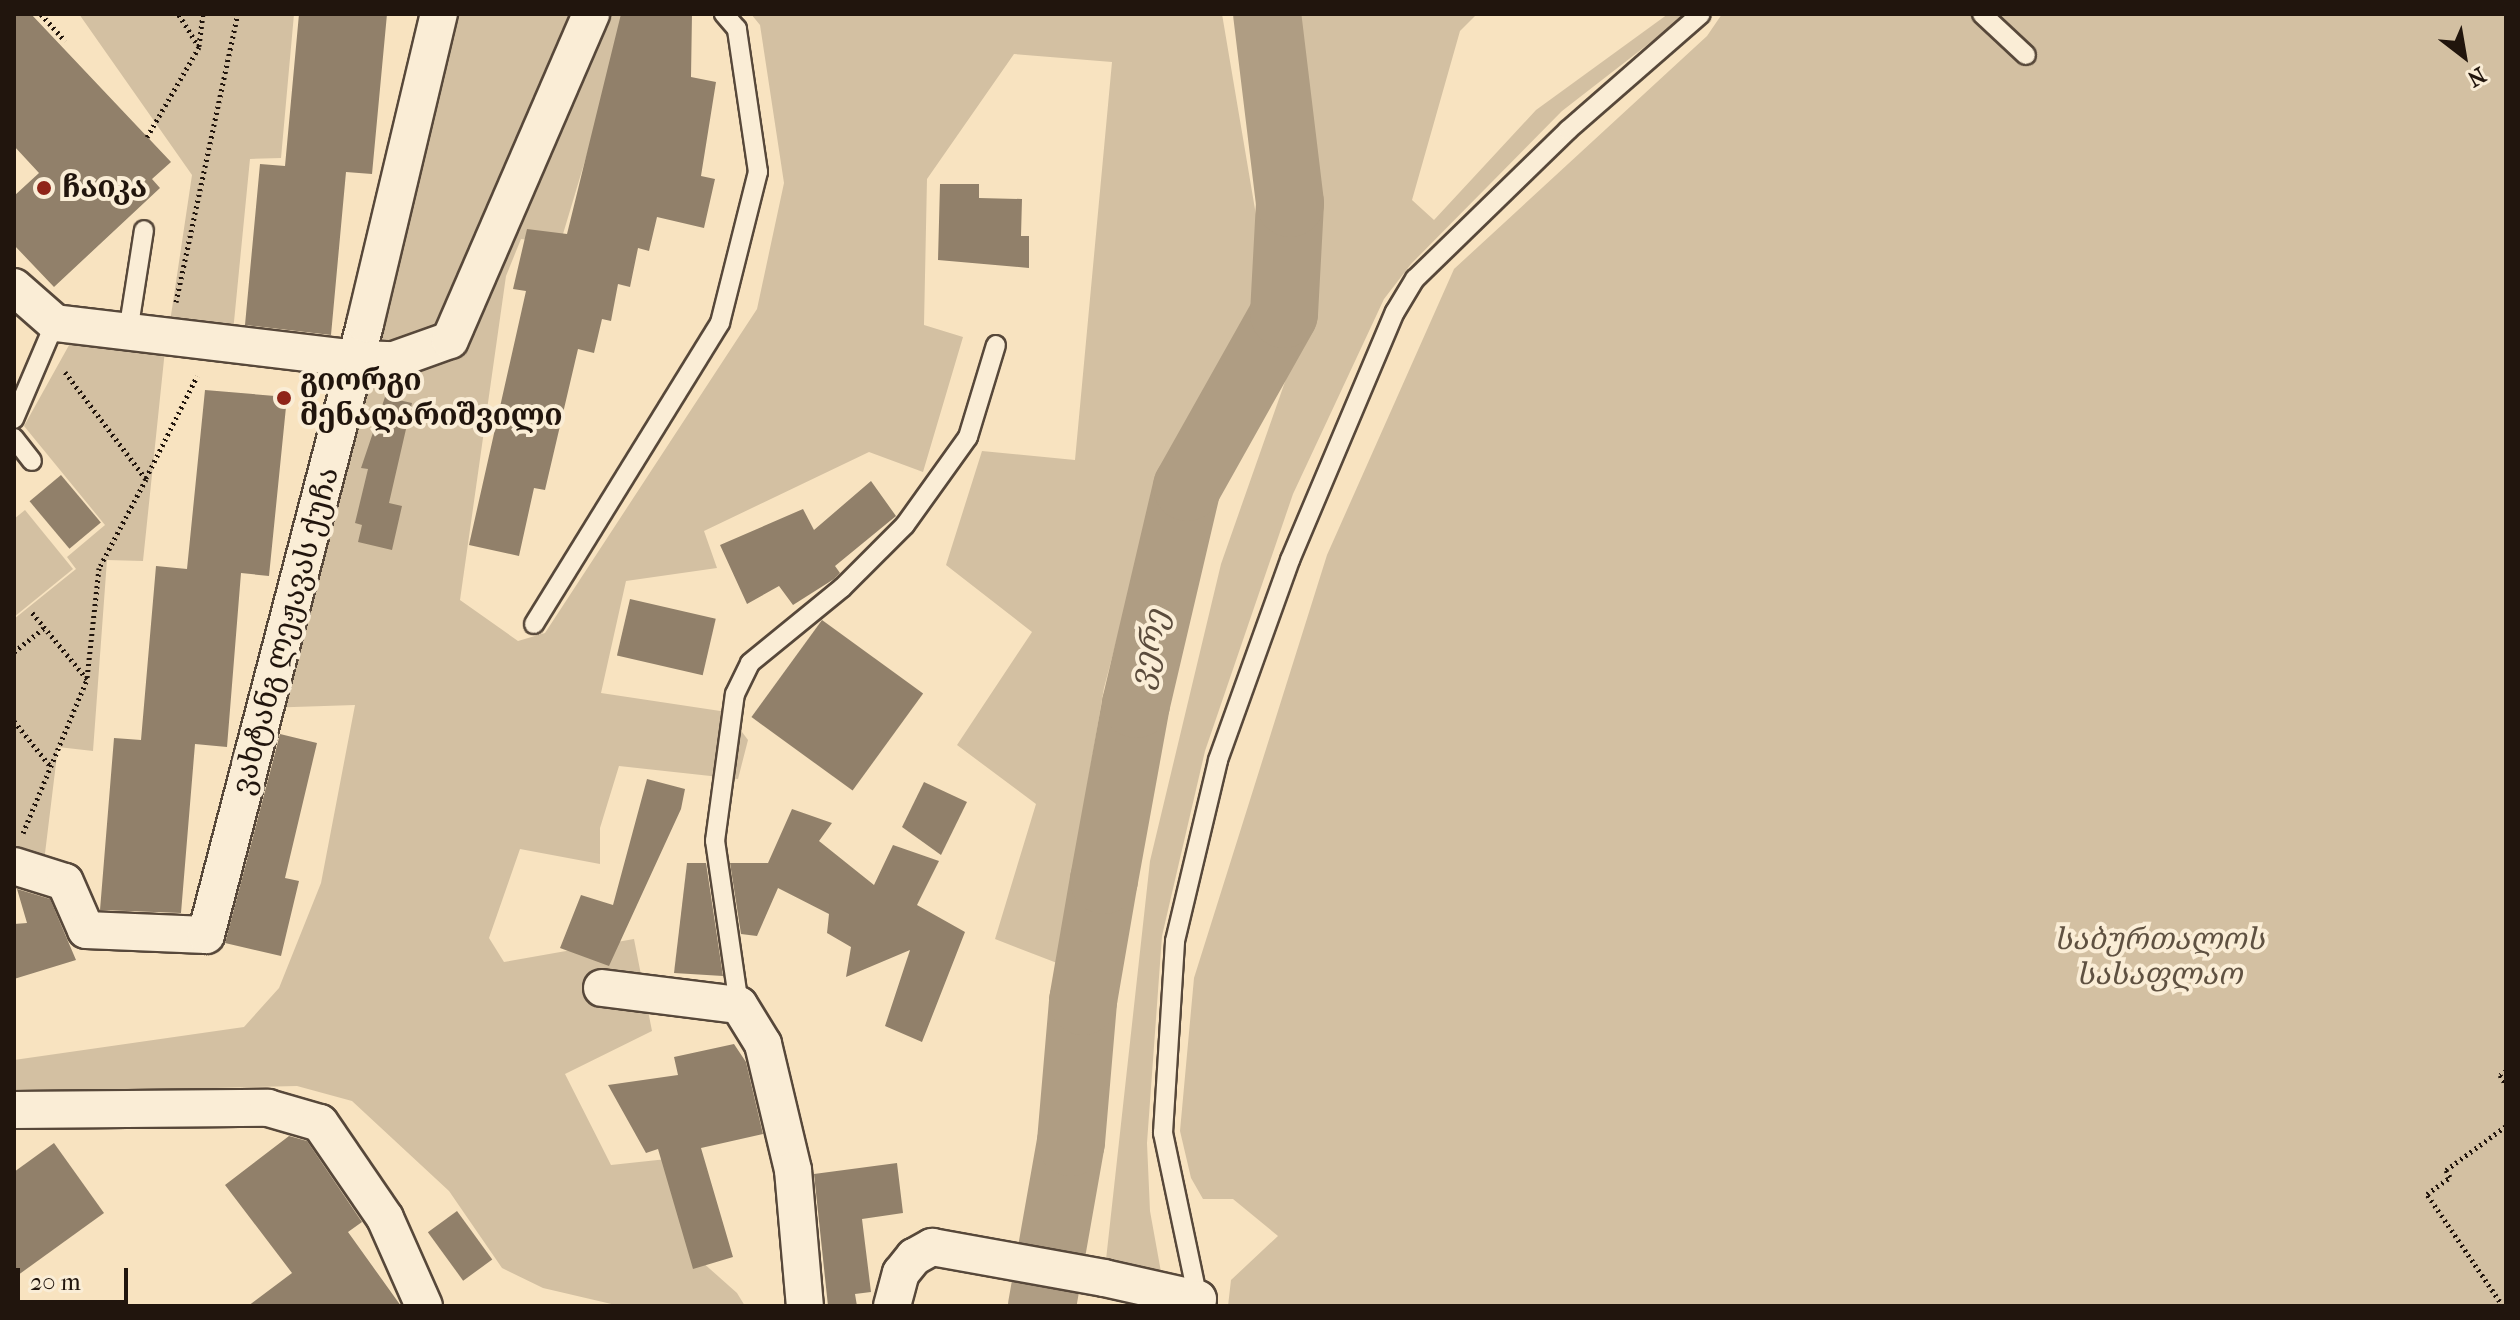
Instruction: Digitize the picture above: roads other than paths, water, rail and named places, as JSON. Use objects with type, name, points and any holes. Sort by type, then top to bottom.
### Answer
[{"type":"street","name":"ვახტანგ ლეჟავას ქუჩა","points":[[17,855],[65,882],[86,930],[206,935],[356,359],[439,14]]},
{"type":"street","points":[[14,287],[51,335],[128,332],[356,359],[394,360],[450,340],[591,14]]},
{"type":"street","points":[[602,988],[739,1005],[763,1044],[793,1170],[805,1306]]},
{"type":"street","points":[[14,1110],[268,1108],[320,1123],[385,1218],[424,1306]]},
{"type":"street","points":[[892,1306],[901,1273],[914,1257],[932,1247],[1015,1265],[1104,1278],[1197,1303]]},
{"type":"lane","points":[[534,624],[720,323],[758,172],[737,29],[724,14]]},
{"type":"lane","points":[[1197,1303],[1163,1133],[1175,941],[1218,760],[1290,560],[1395,312],[1415,279],[1535,161],[1701,14]]},
{"type":"lane","points":[[1982,14],[2026,55]]},
{"type":"lane","points":[[128,332],[144,230]]},
{"type":"lane","points":[[14,419],[51,335]]},
{"type":"lane","points":[[739,1005],[715,841],[735,694],[750,663],[842,588],[905,525],[968,437],[996,345]]},
{"type":"lane","points":[[14,438],[32,461]]},
{"type":"waterway","name":"ვერე","points":[[1042,1306],[1071,1142],[1083,1001],[1104,880],[1136,704],[1187,487],[1284,314],[1290,203],[1267,14]]},
{"type":"place","name":"ჩაიკა","points":[[44,188]]},
{"type":"place","name":"გიორგი მენაღარიშვილი","points":[[284,398]]},
{"type":"park label","name":"საბურთალოს სასაფლაო","points":[[2159,957]]}]
